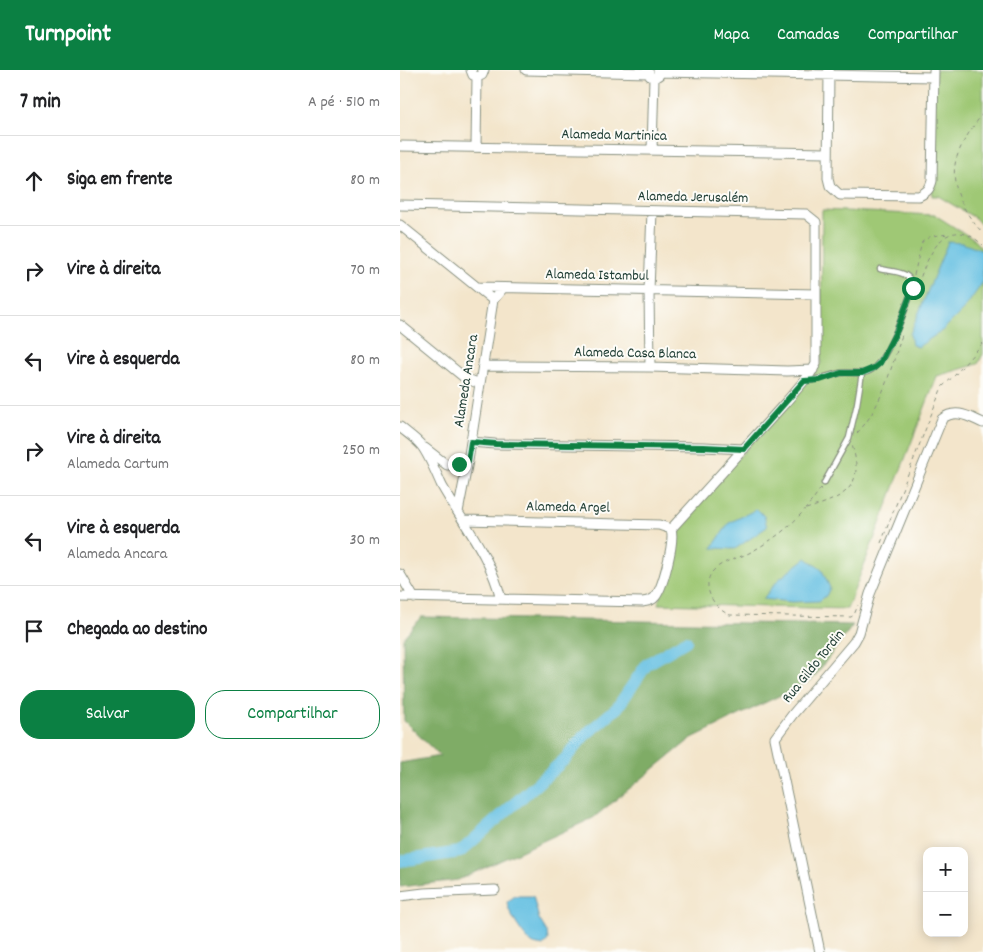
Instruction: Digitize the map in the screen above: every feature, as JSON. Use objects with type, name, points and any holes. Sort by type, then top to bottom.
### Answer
[{"type":"street","points":[[526,70],[654,73],[829,73],[934,73],[932,181],[930,188],[925,193],[919,196],[840,195],[830,186],[827,153],[829,73]]},
{"type":"street","points":[[476,147],[477,72]]},
{"type":"street","points":[[652,150],[654,73]]},
{"type":"street","name":"Alameda Martinica","points":[[400,146],[827,153]]},
{"type":"street","name":"Alameda Jerusalém","points":[[400,205],[806,214],[816,222],[817,357],[813,370]]},
{"type":"street","points":[[650,367],[649,291],[652,211]]},
{"type":"street","points":[[400,225],[493,300],[503,288]]},
{"type":"street","name":"Alameda Istambul","points":[[477,288],[816,294]]},
{"type":"street","name":"Alameda Ancara","points":[[461,516],[493,300]]},
{"type":"street","points":[[400,325],[465,378],[480,384]]},
{"type":"street","name":"Alameda Casa Blanca","points":[[483,366],[813,370]]},
{"type":"street","points":[[400,597],[643,602],[652,600],[660,587],[672,545],[672,528],[813,370]]},
{"type":"street","name":"Rua Gildo Tordin","points":[[820,952],[775,738],[854,642],[859,633],[870,594],[942,418],[948,414],[955,413],[983,423]]},
{"type":"street","points":[[400,427],[447,465],[468,461]]},
{"type":"street","points":[[471,442],[744,449]]},
{"type":"street","points":[[422,446],[443,488],[491,569],[501,599]]},
{"type":"street","name":"Alameda Argel","points":[[461,516],[659,525],[672,528]]},
{"type":"street","points":[[400,574],[414,598]]},
{"type":"street","points":[[400,896],[495,890]]},
{"type":"lane","points":[[803,382],[820,380],[841,373],[868,372],[880,363],[897,330],[913,288],[912,282],[905,274],[880,269]]},
{"type":"lane","points":[[824,483],[849,438],[858,404],[862,373]]},
{"type":"path","points":[[983,113],[960,150],[955,171],[964,210],[983,233]]},
{"type":"path","points":[[912,282],[922,242],[931,236],[960,233],[969,235],[983,245]]},
{"type":"path","points":[[918,286],[923,269],[934,247],[950,234]]},
{"type":"path","points":[[806,509],[837,499],[850,487],[855,472],[855,462],[849,438],[862,429],[878,404],[903,330]]},
{"type":"path","points":[[880,546],[942,388],[955,376],[983,343]]},
{"type":"path","points":[[824,483],[806,509],[779,535],[749,553],[726,562],[710,574],[709,588],[713,602],[720,610],[730,614],[836,618],[853,616],[860,599]]},
{"type":"green space","points":[[935,70],[983,70],[983,227],[975,218],[938,196],[932,196]]},
{"type":"green space","points":[[822,210],[935,215],[973,239],[983,250],[983,354],[978,364],[937,376],[847,609],[658,604],[679,526],[821,363]]},
{"type":"green space","points":[[421,617],[853,625],[812,680],[692,738],[593,818],[458,880],[400,887],[400,763],[440,756],[404,721],[403,638]]},
{"type":"water","points":[[948,242],[962,243],[983,251],[983,282],[964,309],[943,330],[918,347],[912,345],[910,334]]},
{"type":"water","points":[[757,509],[764,516],[767,527],[735,549],[712,548],[729,523]]},
{"type":"water","points":[[806,558],[822,570],[830,588],[826,596],[819,601],[792,602],[763,599],[778,580]]},
{"type":"water","points":[[515,896],[533,896],[539,919],[547,932],[548,940],[543,946],[533,944],[528,940],[513,918],[507,902]]},
{"type":"waterway","points":[[400,861],[460,852],[565,759],[584,736],[617,708],[647,664],[686,641]]},
{"type":"route","points":[[459,464],[468,461],[471,442],[744,449],[804,381],[820,380],[841,373],[868,372],[880,363],[897,330],[913,288]]}]
